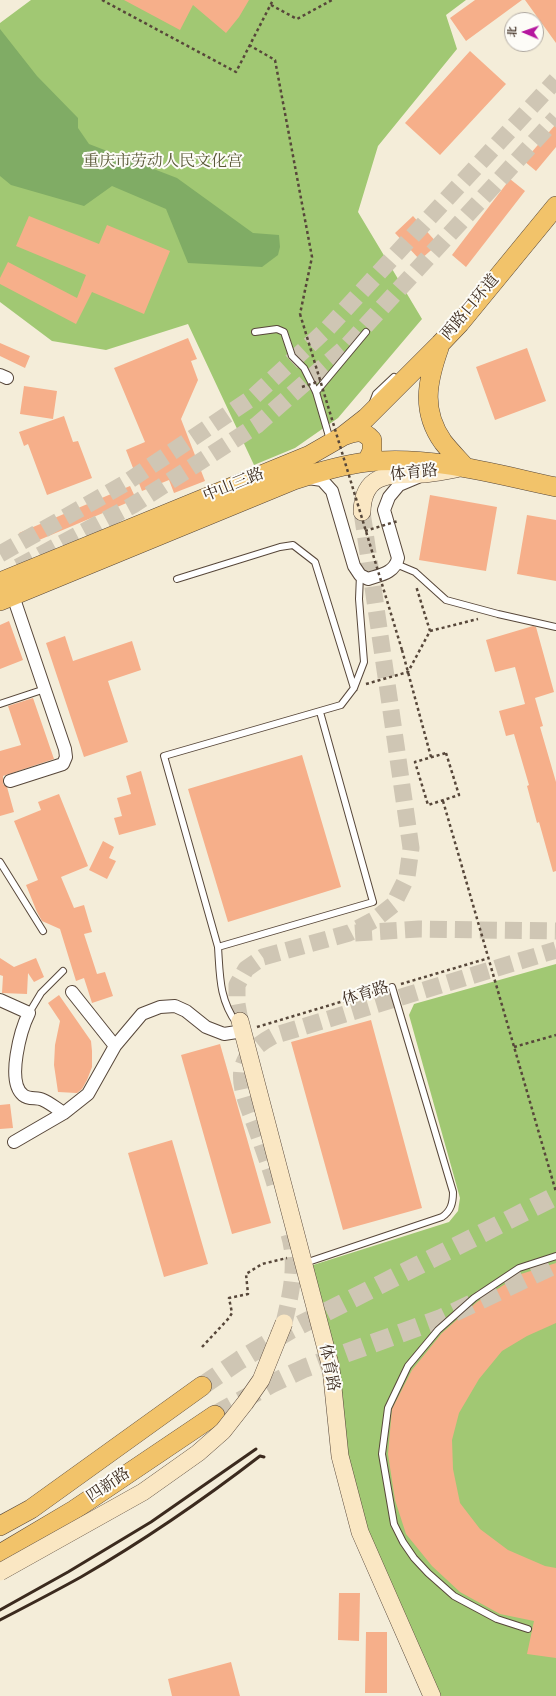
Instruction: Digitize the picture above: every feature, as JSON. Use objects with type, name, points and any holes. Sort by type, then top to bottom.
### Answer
[{"type":"main road","name":"两路口环道","points":[[466,468],[444,442],[435,428],[429,412],[429,378],[438,341],[460,323],[556,206]]},
{"type":"main road","name":"中山三路","points":[[0,582],[310,455],[337,440],[366,418],[438,341]]},
{"type":"main road","points":[[337,440],[356,432],[365,433],[372,440],[372,451],[366,462]]},
{"type":"main road","name":"中山三路","points":[[6,598],[295,480],[326,469],[366,462],[396,460],[466,468]]},
{"type":"main road","points":[[466,468],[556,487]]},
{"type":"main road","name":"四新路","points":[[0,1526],[31,1509],[202,1386]]},
{"type":"main road","name":"四新路","points":[[1,1554],[74,1510],[215,1415]]},
{"type":"main road","points":[[0,1516],[31,1509]]},
{"type":"street","name":"体育路","points":[[362,512],[362,501],[365,492],[374,483],[387,476],[401,473],[426,474],[466,468]]},
{"type":"street","points":[[295,480],[311,478],[322,480],[332,491],[354,566],[360,575],[368,579],[389,572],[396,564],[398,558],[384,510],[389,498],[399,485],[426,474]]},
{"type":"street","points":[[6,598],[45,689],[66,756],[63,764],[10,781]]},
{"type":"street","points":[[72,992],[115,1046]]},
{"type":"street","points":[[0,1000],[29,1013],[23,1025],[17,1050],[15,1071],[18,1087],[23,1095],[31,1098],[42,1099],[64,1113]]},
{"type":"street","points":[[14,1142],[64,1113],[88,1094],[115,1046],[142,1014],[160,1007],[176,1006],[206,1027],[224,1034],[242,1026]]},
{"type":"street","name":"体育路","points":[[242,1026],[331,1368],[340,1456],[360,1532],[432,1696]]},
{"type":"street","points":[[0,1572],[144,1492],[198,1453],[223,1431],[245,1404],[261,1380],[284,1323]]},
{"type":"lane","points":[[255,332],[276,329],[284,332],[292,356],[304,368],[337,440]]},
{"type":"lane","points":[[316,392],[366,332]]},
{"type":"lane","points":[[366,418],[376,394],[398,372]]},
{"type":"lane","points":[[177,579],[280,547],[293,545],[315,562],[354,688]]},
{"type":"lane","points":[[396,564],[415,572],[446,600],[498,614],[556,627]]},
{"type":"lane","points":[[242,1026],[231,1014],[221,990],[218,946],[164,756],[341,705],[354,688],[364,662],[359,599],[360,575]]},
{"type":"lane","points":[[0,704],[45,689]]},
{"type":"lane","points":[[218,946],[373,902],[320,712]]},
{"type":"lane","points":[[0,862],[43,931]]},
{"type":"lane","points":[[29,1013],[41,993],[63,971]]},
{"type":"lane","points":[[302,1259],[442,1217],[447,1214],[451,1208],[453,1192],[392,987]]},
{"type":"lane","points":[[528,1629],[497,1619],[454,1596],[428,1573],[414,1558],[403,1542],[394,1524],[382,1454],[388,1408],[408,1366],[438,1330],[474,1298],[519,1268],[556,1256]]},
{"type":"path","points":[[102,0],[236,72],[273,0]]},
{"type":"path","points":[[271,5],[297,19],[332,0]]},
{"type":"path","points":[[249,46],[275,60],[312,257],[300,314],[402,650],[431,757]]},
{"type":"path","points":[[302,387],[320,381]]},
{"type":"path","points":[[365,531],[398,521]]},
{"type":"path","points":[[354,688],[408,672],[430,631],[414,580]]},
{"type":"path","points":[[430,631],[498,614]]},
{"type":"path","points":[[446,753],[459,795],[428,805],[414,762],[431,757],[446,753]]},
{"type":"path","points":[[443,800],[556,1192]]},
{"type":"path","name":"体育路","points":[[242,1026],[392,987],[489,958]]},
{"type":"path","points":[[514,1047],[556,1035]]},
{"type":"path","points":[[202,1347],[232,1313],[229,1298],[248,1294],[246,1274],[262,1264],[302,1259]]},
{"type":"green space","name":"重庆市劳动人民文化宫","points":[[31,0],[466,0],[446,15],[457,49],[378,146],[358,212],[422,319],[338,418],[295,448],[254,465],[188,324],[106,350],[52,341],[0,302],[0,23]]},
{"type":"green space","points":[[0,29],[37,76],[78,118],[78,128],[89,144],[177,178],[253,233],[279,235],[280,247],[278,255],[262,267],[188,263],[166,209],[112,186],[84,206],[11,185],[0,176]]},
{"type":"green space","points":[[556,964],[556,1696],[440,1696],[366,1530],[345,1454],[310,1266],[449,1222],[458,1211],[460,1198],[409,1015],[414,1004]]},
{"type":"building","points":[[124,0],[249,0],[239,17],[226,33],[193,5],[180,30]]},
{"type":"building","points":[[475,0],[522,0],[466,41],[450,18]]},
{"type":"building","points":[[525,0],[556,0],[556,43],[544,26],[544,12],[534,12]]},
{"type":"building","points":[[470,51],[506,84],[440,155],[405,123]]},
{"type":"building","points":[[556,124],[556,147],[536,171],[524,161]]},
{"type":"building","points":[[510,179],[525,191],[466,267],[452,255]]},
{"type":"building","points":[[29,216],[99,244],[107,225],[170,251],[144,314],[92,292],[76,324],[0,284],[0,278],[8,262],[77,298],[86,275],[16,246]]},
{"type":"building","points":[[413,216],[438,244],[420,260],[395,233]]},
{"type":"building","points":[[188,338],[197,359],[191,361],[198,380],[181,419],[205,481],[174,493],[169,480],[142,491],[126,450],[145,442],[114,368]]},
{"type":"building","points":[[0,343],[30,356],[25,368],[0,356]]},
{"type":"building","points":[[527,348],[546,401],[495,420],[476,367]]},
{"type":"building","points":[[24,386],[57,391],[53,419],[20,414]]},
{"type":"building","points":[[64,416],[73,442],[78,441],[92,478],[47,495],[28,444],[24,446],[19,432]]},
{"type":"building","points":[[130,486],[136,499],[25,546],[19,533]]},
{"type":"building","points":[[430,495],[497,507],[486,571],[419,560]]},
{"type":"building","points":[[527,515],[556,520],[556,581],[517,574]]},
{"type":"building","points":[[9,621],[23,660],[0,669],[0,625]]},
{"type":"building","points":[[533,626],[536,627],[554,692],[535,698],[543,726],[540,727],[556,782],[556,871],[553,872],[539,822],[537,823],[527,786],[529,785],[514,734],[506,736],[499,711],[525,704],[515,667],[495,672],[486,640]]},
{"type":"building","points":[[65,636],[73,661],[132,641],[141,670],[108,681],[128,742],[84,757],[46,643]]},
{"type":"building","points":[[33,698],[54,759],[3,776],[3,784],[7,787],[14,812],[0,816],[0,751],[21,745],[8,706]]},
{"type":"building","points":[[302,755],[341,887],[228,922],[188,789]]},
{"type":"building","points":[[141,771],[156,825],[119,835],[114,818],[122,816],[117,798],[131,794],[126,776]]},
{"type":"building","points":[[59,794],[88,866],[61,877],[74,908],[84,905],[92,932],[84,934],[97,974],[105,972],[113,996],[92,1003],[84,978],[76,981],[60,929],[42,921],[37,912],[26,885],[38,880],[14,821],[41,810],[38,802]]},
{"type":"building","points":[[103,841],[114,847],[109,858],[116,861],[107,879],[89,870]]},
{"type":"building","points":[[0,958],[14,967],[36,958],[44,977],[34,982],[28,973],[27,994],[2,993],[3,976],[0,975]]},
{"type":"building","points":[[59,995],[91,1041],[92,1067],[82,1089],[77,1093],[58,1092],[54,1065],[55,1045],[60,1021],[48,1003]]},
{"type":"building","points":[[371,1020],[422,1208],[343,1230],[291,1042]]},
{"type":"building","points":[[220,1044],[271,1223],[232,1234],[181,1055]]},
{"type":"building","points":[[10,1104],[13,1128],[0,1129],[0,1105]]},
{"type":"building","points":[[172,1140],[208,1264],[164,1277],[128,1153]]},
{"type":"building","points":[[556,1263],[556,1323],[527,1336],[502,1351],[479,1379],[459,1413],[452,1440],[453,1469],[460,1503],[480,1529],[508,1550],[545,1566],[556,1568],[556,1658],[527,1654],[534,1621],[500,1614],[460,1592],[432,1566],[406,1534],[395,1500],[388,1454],[392,1409],[412,1370],[442,1333],[477,1302],[521,1274]]},
{"type":"building","points":[[339,1593],[360,1593],[359,1641],[338,1640]]},
{"type":"building","points":[[366,1632],[387,1632],[387,1693],[365,1693]]},
{"type":"building","points":[[231,1662],[240,1696],[172,1696],[168,1679]]},
{"type":"tunnel","points":[[0,554],[124,484],[252,398],[328,328],[556,80]]},
{"type":"tunnel","points":[[18,567],[133,505],[257,425],[346,347],[556,118]]},
{"type":"tunnel","points":[[240,1021],[237,1004],[237,985],[246,969],[263,957],[349,933],[374,920],[393,905],[407,877],[411,848],[362,512]]},
{"type":"tunnel","points":[[355,933],[419,929],[556,931]]},
{"type":"tunnel","points":[[275,1184],[245,1098],[241,1076],[246,1058],[258,1046],[273,1036],[556,950]]},
{"type":"tunnel","points":[[202,1386],[240,1360],[290,1330],[556,1196]]},
{"type":"tunnel","points":[[284,1323],[291,1290],[293,1267],[292,1245],[289,1234]]},
{"type":"tunnel","points":[[215,1415],[271,1384],[305,1368],[440,1319],[556,1264]]},
{"type":"railway","points":[[0,1610],[68,1572],[151,1522],[256,1449]]},
{"type":"railway","points":[[0,1620],[71,1583],[127,1549],[172,1520],[260,1456],[264,1457]]}]
